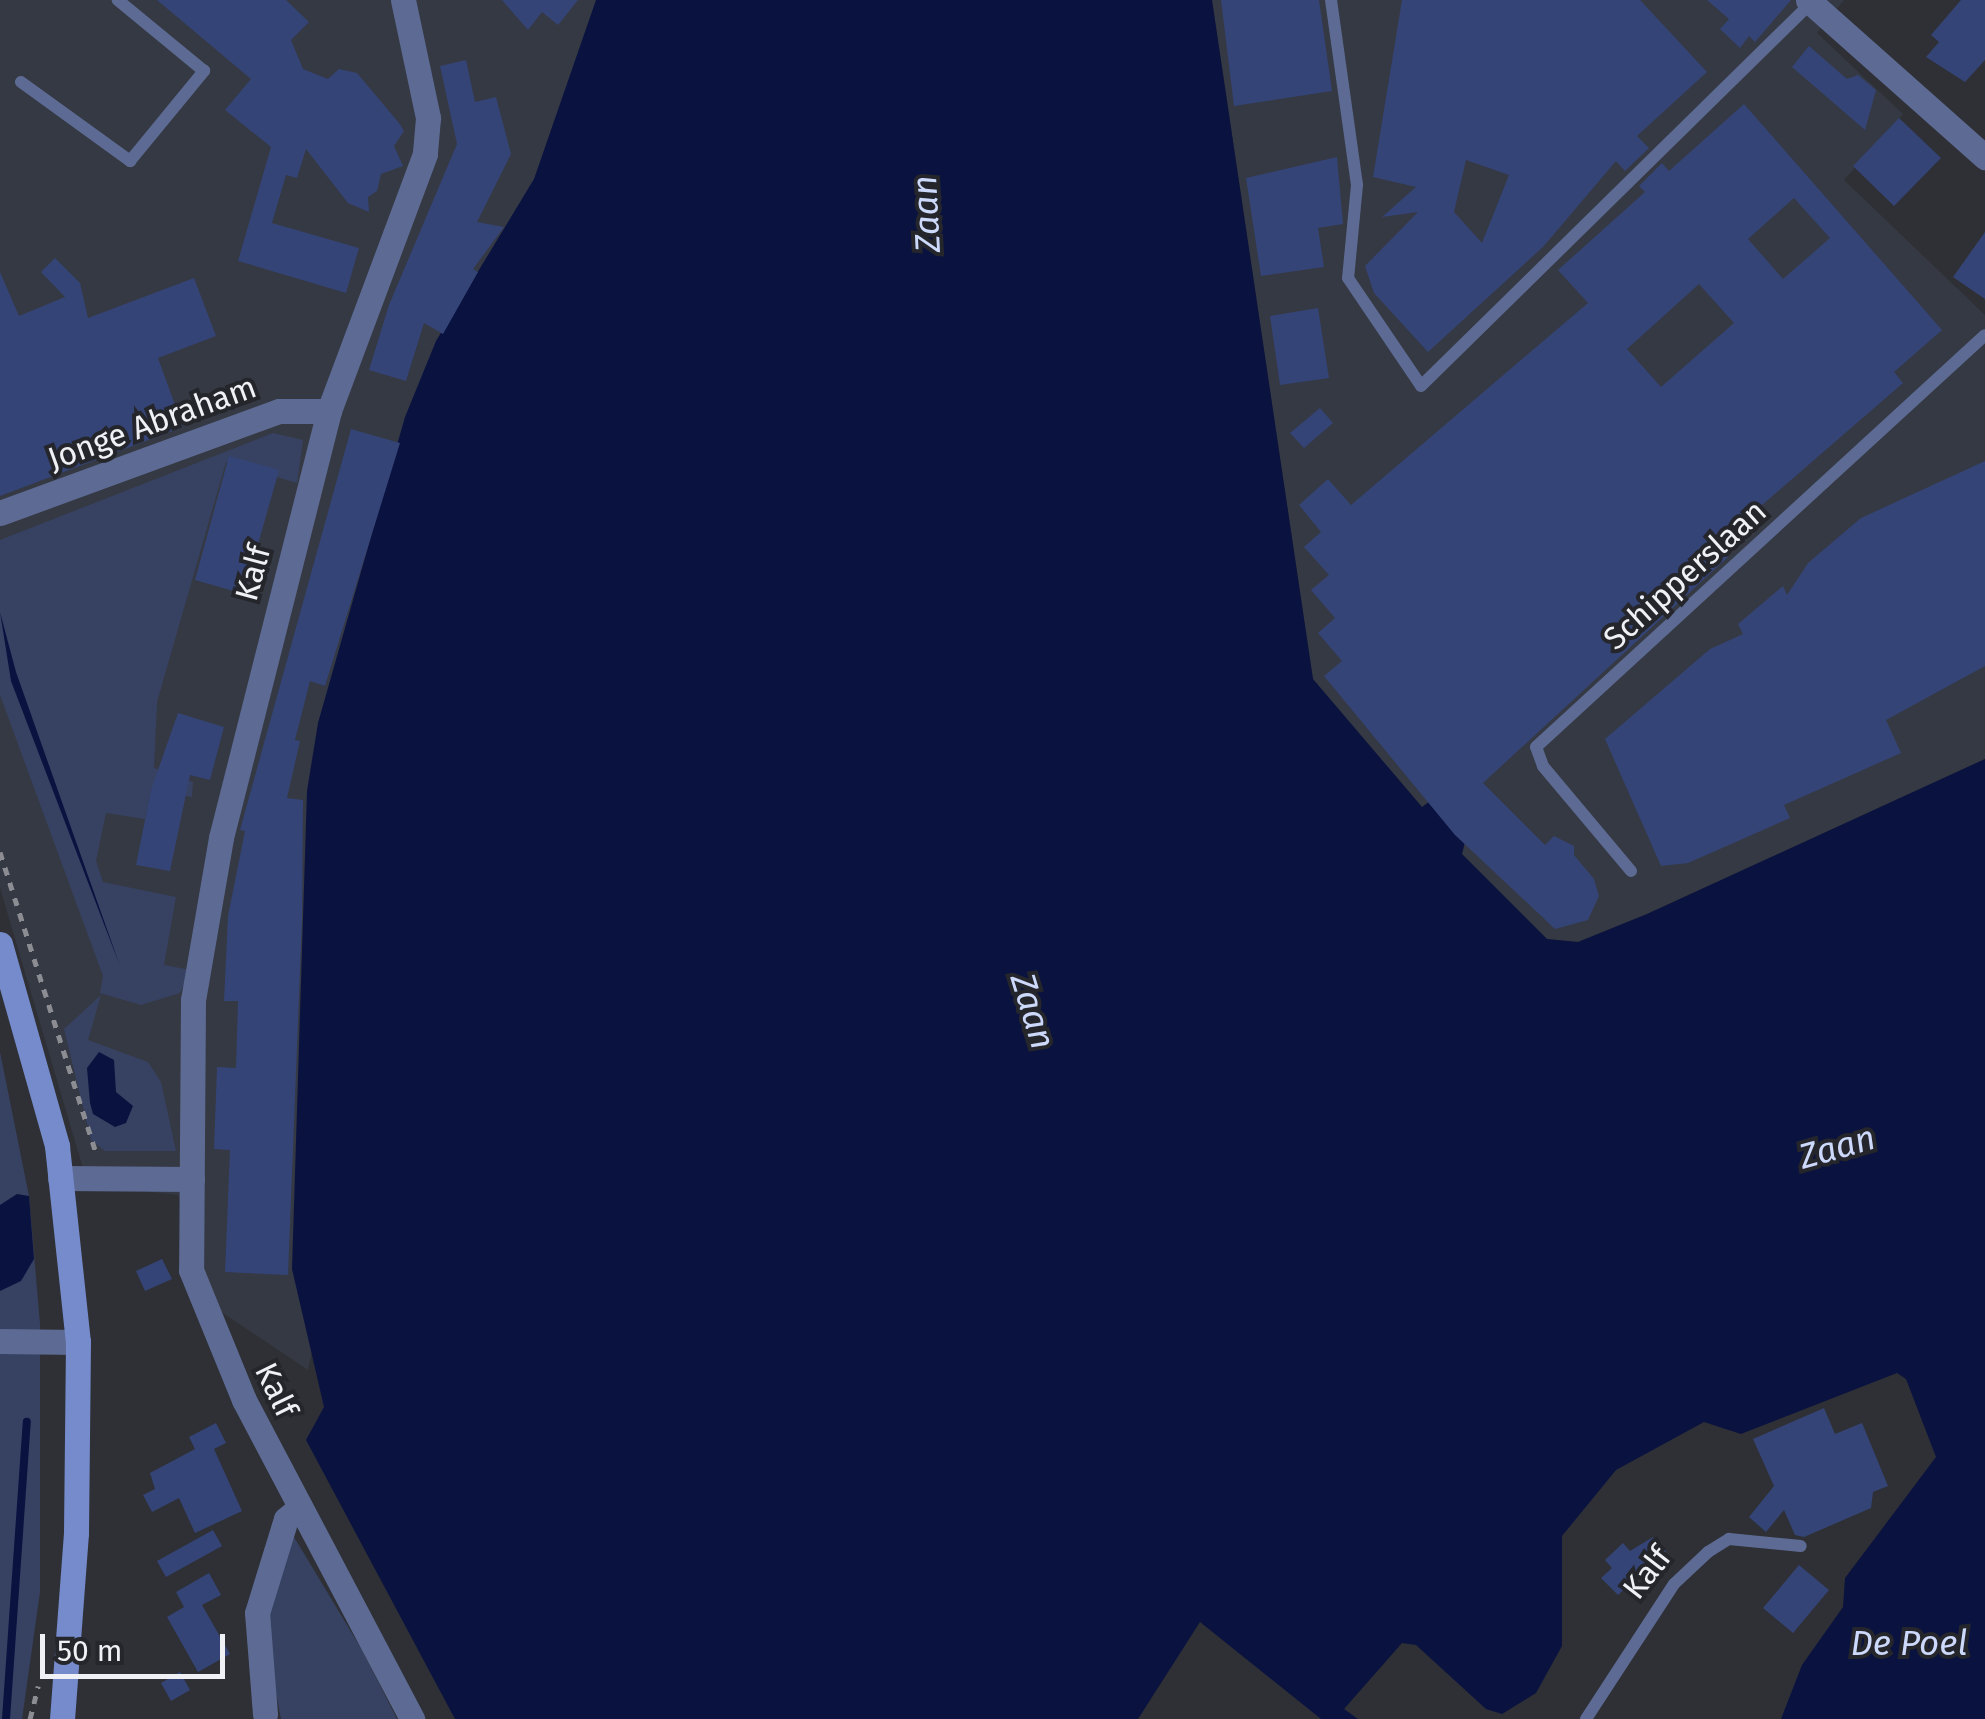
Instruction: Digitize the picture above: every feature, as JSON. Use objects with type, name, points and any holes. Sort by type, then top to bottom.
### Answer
[{"type":"main road","points":[[0,944],[57,1146],[78,1342],[79,1465],[62,1719]]},
{"type":"street","name":"Kalf","points":[[402,0],[428,118],[425,154],[329,411],[248,710],[193,1000],[191,1270],[210,1326],[299,1508],[412,1719]]},
{"type":"street","points":[[1811,1],[1985,157]]},
{"type":"street","name":"Jonge Abraham","points":[[0,513],[280,411],[329,411]]},
{"type":"street","points":[[60,1178],[192,1179]]},
{"type":"street","points":[[0,1341],[78,1342]]},
{"type":"street","points":[[266,1714],[256,1614],[286,1519],[299,1508]]},
{"type":"lane","points":[[21,82],[130,161],[204,72],[118,0]]},
{"type":"lane","points":[[1331,0],[1358,185],[1348,278],[1421,386],[1811,1]]},
{"type":"lane","name":"Schipperslaan","points":[[1631,871],[1543,766],[1536,747],[1985,335]]},
{"type":"lane","name":"Kalf","points":[[1586,1719],[1674,1584],[1708,1552],[1729,1539],[1801,1546]]},
{"type":"path","points":[[0,852],[41,967],[88,1146],[105,1156]]},
{"type":"shaded area","points":[[0,0],[662,0],[554,213],[308,1370],[214,1307],[178,1195],[88,1185],[0,888]]},
{"type":"shaded area","points":[[1212,0],[1844,0],[1817,33],[1903,114],[1844,180],[1985,315],[1985,759],[1647,914],[1578,942],[1547,939],[1461,853],[1429,802],[1423,808],[1313,680]]},
{"type":"shaded area","points":[[273,433],[303,440],[297,483],[226,462],[157,702],[154,768],[193,782],[192,797],[151,790],[145,819],[106,813],[96,861],[103,882],[176,897],[164,965],[191,970],[180,993],[141,1005],[100,993],[103,976],[0,695],[0,540]]},
{"type":"shaded area","points":[[101,995],[88,1040],[148,1062],[161,1082],[176,1151],[105,1151],[91,1140],[64,1029]]},
{"type":"shaded area","points":[[0,1052],[29,1196],[40,1324],[40,1592],[22,1719],[0,1719]]},
{"type":"shaded area","points":[[288,1527],[362,1650],[397,1719],[281,1719],[263,1626]]},
{"type":"water","points":[[596,0],[1212,0],[1313,679],[1422,807],[1430,801],[1465,842],[1462,854],[1547,939],[1578,942],[1647,914],[1985,759],[1985,1719],[1781,1719],[1802,1665],[1843,1607],[1845,1578],[1936,1457],[1906,1379],[1897,1373],[1741,1434],[1704,1422],[1616,1470],[1562,1536],[1562,1646],[1536,1693],[1502,1714],[1486,1709],[1416,1645],[1402,1643],[1344,1709],[1358,1719],[1321,1719],[1200,1622],[1138,1719],[455,1719],[306,1440],[324,1407],[292,1269],[307,791],[318,723],[405,417],[436,341],[534,179]]},
{"type":"water","points":[[0,612],[16,672],[120,966],[11,681]]},
{"type":"water","points":[[99,1052],[114,1060],[116,1092],[133,1106],[126,1123],[115,1127],[93,1114],[90,1103],[87,1068]]},
{"type":"water","points":[[17,1194],[29,1196],[34,1259],[21,1281],[0,1291],[0,1205]]},
{"type":"building","points":[[157,0],[286,0],[309,22],[291,40],[303,69],[328,79],[339,69],[357,73],[399,123],[404,131],[394,146],[403,166],[381,174],[377,191],[368,197],[369,212],[348,203],[306,149],[297,178],[286,175],[272,223],[359,248],[346,293],[238,261],[271,147],[225,110],[251,79]]},
{"type":"building","points":[[502,0],[578,0],[558,25],[542,12],[528,30]]},
{"type":"building","points":[[1221,0],[1319,0],[1332,91],[1234,106]]},
{"type":"building","points":[[1402,0],[1640,0],[1707,72],[1637,136],[1649,148],[1625,171],[1616,161],[1543,247],[1428,352],[1374,293],[1365,266],[1418,212],[1382,217],[1416,187],[1373,177]],"holes":[[[1466,160],[1509,175],[1482,243],[1454,212]]]},
{"type":"building","points":[[1707,0],[1791,0],[1755,42],[1749,36],[1740,48],[1720,29],[1729,19]]},
{"type":"building","points":[[1961,0],[1985,0],[1985,60],[1965,82],[1926,57],[1939,42],[1931,35]]},
{"type":"building","points":[[1809,46],[1847,79],[1858,75],[1876,90],[1865,130],[1792,67]]},
{"type":"building","points":[[466,60],[475,102],[496,97],[511,154],[477,222],[504,227],[473,269],[478,272],[443,334],[424,323],[406,381],[369,370],[389,305],[457,144],[440,66]]},
{"type":"building","points":[[1744,104],[1942,330],[1894,372],[1903,383],[1717,544],[1728,557],[1483,783],[1545,845],[1554,836],[1574,846],[1574,855],[1594,879],[1599,896],[1588,920],[1555,929],[1455,835],[1324,676],[1342,661],[1318,633],[1335,618],[1311,590],[1329,575],[1304,547],[1321,532],[1299,505],[1328,479],[1351,505],[1588,303],[1558,270],[1645,192],[1639,186],[1662,163],[1669,171]],"holes":[[[1794,198],[1830,238],[1783,279],[1748,239]],[[1699,284],[1734,323],[1661,387],[1627,349]]]},
{"type":"building","points":[[1899,118],[1941,158],[1894,206],[1853,166]]},
{"type":"building","points":[[1337,157],[1343,224],[1318,228],[1324,267],[1261,276],[1246,178]]},
{"type":"building","points":[[1985,232],[1985,299],[1953,277]]},
{"type":"building","points":[[55,258],[80,283],[88,318],[194,278],[216,336],[158,358],[183,427],[0,496],[0,272],[19,316],[65,297],[41,272]]},
{"type":"building","points":[[1318,308],[1329,378],[1280,385],[1270,316]]},
{"type":"building","points":[[1320,408],[1333,423],[1304,448],[1290,433]]},
{"type":"building","points":[[351,429],[400,443],[325,686],[310,681],[295,740],[300,741],[287,798],[303,800],[288,1275],[225,1272],[230,1150],[214,1149],[217,1067],[236,1068],[238,1001],[224,1001],[228,916],[245,831],[240,830]]},
{"type":"building","points":[[229,456],[279,470],[244,594],[195,580]]},
{"type":"building","points":[[1985,461],[1985,666],[1886,720],[1901,753],[1784,805],[1790,818],[1688,863],[1661,866],[1605,739],[1710,649],[1743,634],[1738,624],[1783,586],[1787,595],[1808,563],[1861,518]]},
{"type":"building","points":[[178,713],[224,727],[210,780],[190,775],[170,871],[136,865],[151,790]]},
{"type":"building","points":[[162,1259],[172,1279],[145,1291],[136,1271]]},
{"type":"building","points":[[1824,1408],[1835,1434],[1862,1423],[1888,1486],[1873,1492],[1871,1508],[1804,1537],[1795,1535],[1784,1510],[1766,1532],[1749,1517],[1774,1486],[1753,1439]]},
{"type":"building","points":[[216,1423],[226,1443],[214,1449],[242,1511],[195,1533],[179,1498],[152,1512],[143,1495],[155,1489],[150,1473],[195,1449],[189,1437]]},
{"type":"building","points":[[213,1530],[222,1546],[166,1577],[157,1561]]},
{"type":"building","points":[[1653,1537],[1666,1551],[1618,1595],[1601,1578],[1612,1568],[1605,1560],[1623,1543],[1630,1551]]},
{"type":"building","points":[[1799,1565],[1829,1590],[1793,1633],[1763,1608]]},
{"type":"building","points":[[209,1573],[221,1595],[202,1605],[230,1654],[198,1672],[167,1617],[184,1607],[176,1592]]},
{"type":"building","points":[[180,1672],[190,1690],[171,1701],[161,1683]]},
{"type":"waterway","points":[[6,1719],[27,1422]]},
{"type":"water label","name":"Zaan","points":[[926,214]]},
{"type":"water label","name":"Zaan","points":[[1033,1011]]},
{"type":"water label","name":"Zaan","points":[[1837,1147]]},
{"type":"water label","name":"De Poel","points":[[1909,1643]]}]
